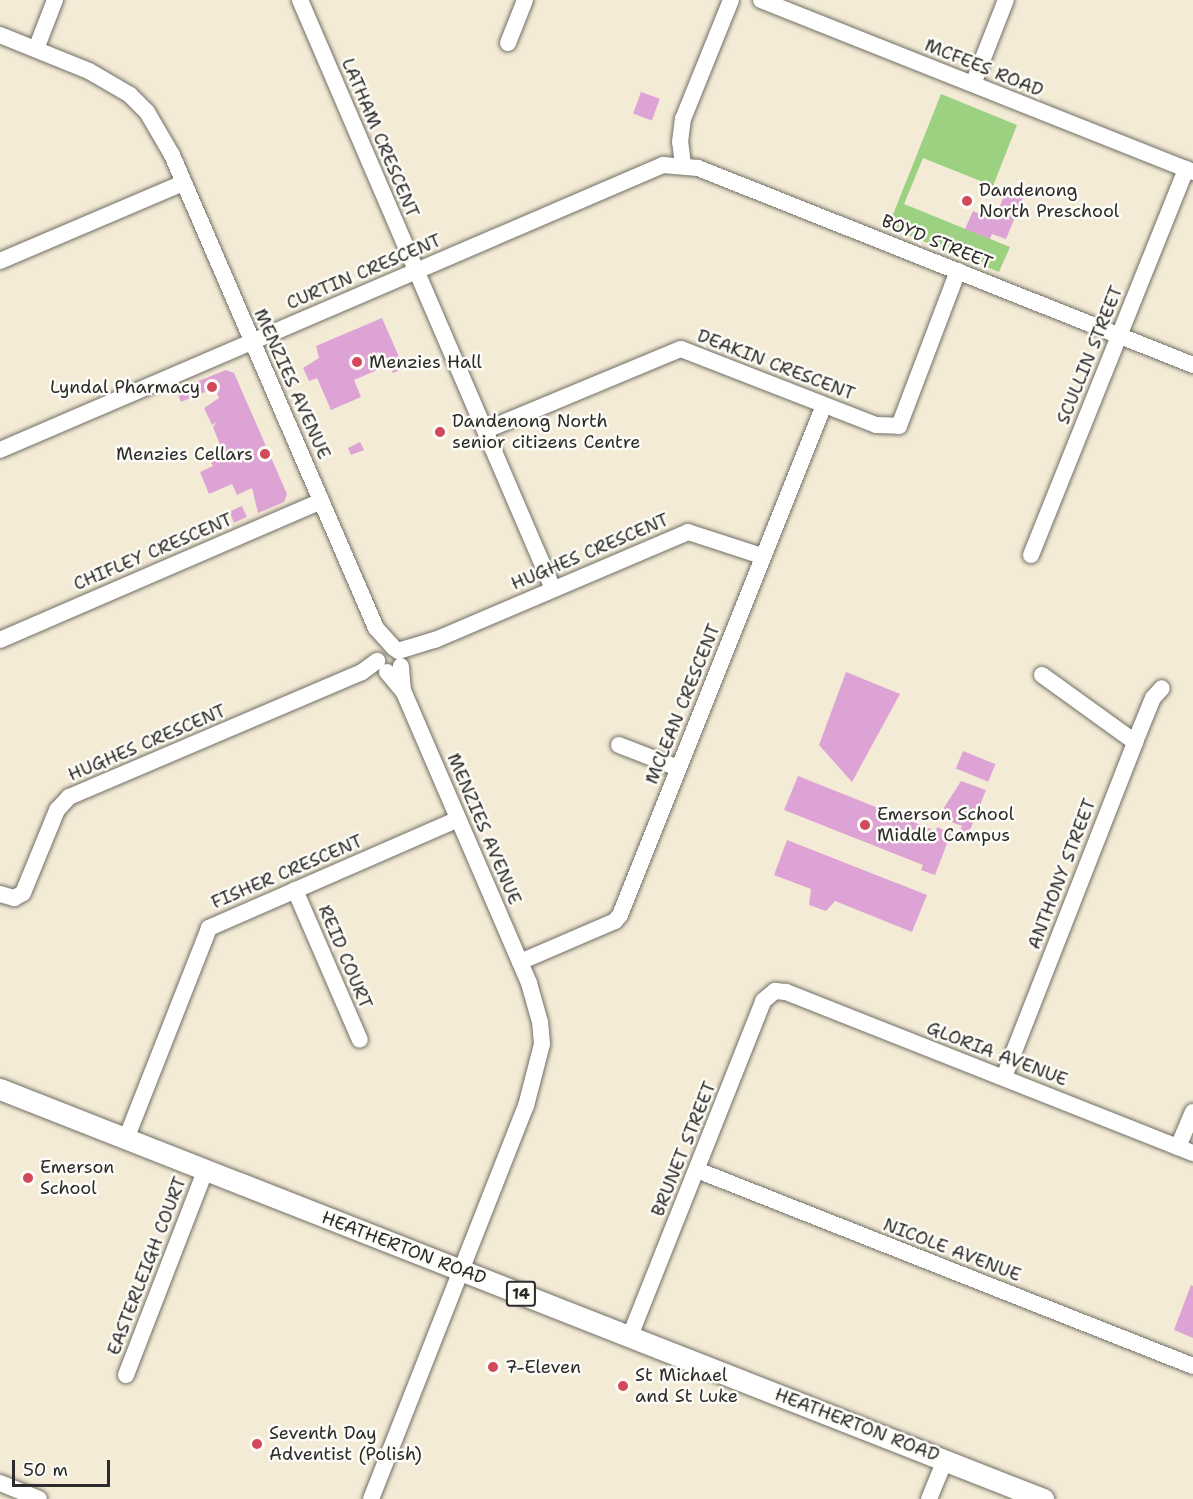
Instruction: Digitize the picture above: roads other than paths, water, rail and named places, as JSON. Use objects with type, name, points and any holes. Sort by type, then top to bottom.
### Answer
[{"type":"main road","name":"HEATHERTON ROAD","points":[[0,1089],[1043,1499]]},
{"type":"street","points":[[36,49],[55,0]]},
{"type":"street","name":"LATHAM CRESCENT","points":[[300,0],[553,589]]},
{"type":"street","points":[[508,43],[525,0]]},
{"type":"street","points":[[663,165],[731,0]]},
{"type":"street","name":"MCFEES ROAD","points":[[761,0],[792,6],[973,84],[1189,170]]},
{"type":"street","points":[[973,84],[1006,0]]},
{"type":"street","name":"MENZIES AVENUE","points":[[0,35],[88,70],[128,82],[152,102],[169,136],[172,155],[183,183],[529,983],[540,1022],[542,1044],[526,1106],[371,1499]]},
{"type":"street","points":[[683,119],[680,142],[683,165]]},
{"type":"street","name":"CURTIN CRESCENT","points":[[0,450],[663,165]]},
{"type":"street","name":"BOYD STREET","points":[[663,165],[683,165],[1193,365]]},
{"type":"street","name":"SCULLIN STREET","points":[[1031,555],[1118,335],[1189,170]]},
{"type":"street","points":[[0,261],[183,183]]},
{"type":"street","name":"DEAKIN CRESCENT","points":[[486,430],[681,349],[883,427],[899,426],[958,271]]},
{"type":"street","name":"MCLEAN CRESCENT","points":[[520,962],[615,921],[620,915],[824,405]]},
{"type":"street","name":"CHIFLEY CRESCENT","points":[[0,640],[321,501]]},
{"type":"street","name":"HUGHES CRESCENT","points":[[0,894],[14,898],[23,893],[57,810],[69,797],[688,532],[762,556]]},
{"type":"street","points":[[1042,675],[1135,742]]},
{"type":"street","name":"ANTHONY STREET","points":[[1004,1077],[1135,742],[1153,698],[1162,688]]},
{"type":"street","points":[[619,745],[678,768]]},
{"type":"street","name":"FISHER CRESCENT","points":[[126,1140],[209,928],[458,819]]},
{"type":"street","name":"REID COURT","points":[[295,890],[360,1040]]},
{"type":"street","name":"GLORIA AVENUE","points":[[786,992],[1186,1150]]},
{"type":"street","name":"BRUNET STREET","points":[[630,1336],[763,1001],[771,993],[786,992]]},
{"type":"street","points":[[1186,1150],[1193,1112]]},
{"type":"street","name":"NICOLE AVENUE","points":[[697,1170],[1193,1366]]},
{"type":"street","name":"EASTERLEIGH COURT","points":[[126,1375],[204,1171]]},
{"type":"street","points":[[929,1499],[945,1460]]},
{"type":"street","points":[[0,1483],[39,1499]]},
{"type":"place","name":"Dandenong North Preschool","points":[[967,201]]},
{"type":"place","name":"Menzies Hall","points":[[357,362]]},
{"type":"place","name":"Lyndal Pharmacy","points":[[212,387]]},
{"type":"place","name":"Dandenong North senior citizens Centre","points":[[440,432]]},
{"type":"place","name":"Menzies Cellars","points":[[265,454]]},
{"type":"place","name":"Emerson School Middle Campus","points":[[865,825]]},
{"type":"place","name":"Emerson School","points":[[28,1178]]},
{"type":"place","name":"7-Eleven","points":[[493,1367]]},
{"type":"place","name":"St Michael and St Luke","points":[[623,1386]]},
{"type":"place","name":"Seventh Day Adventist (Polish)","points":[[257,1444]]}]
